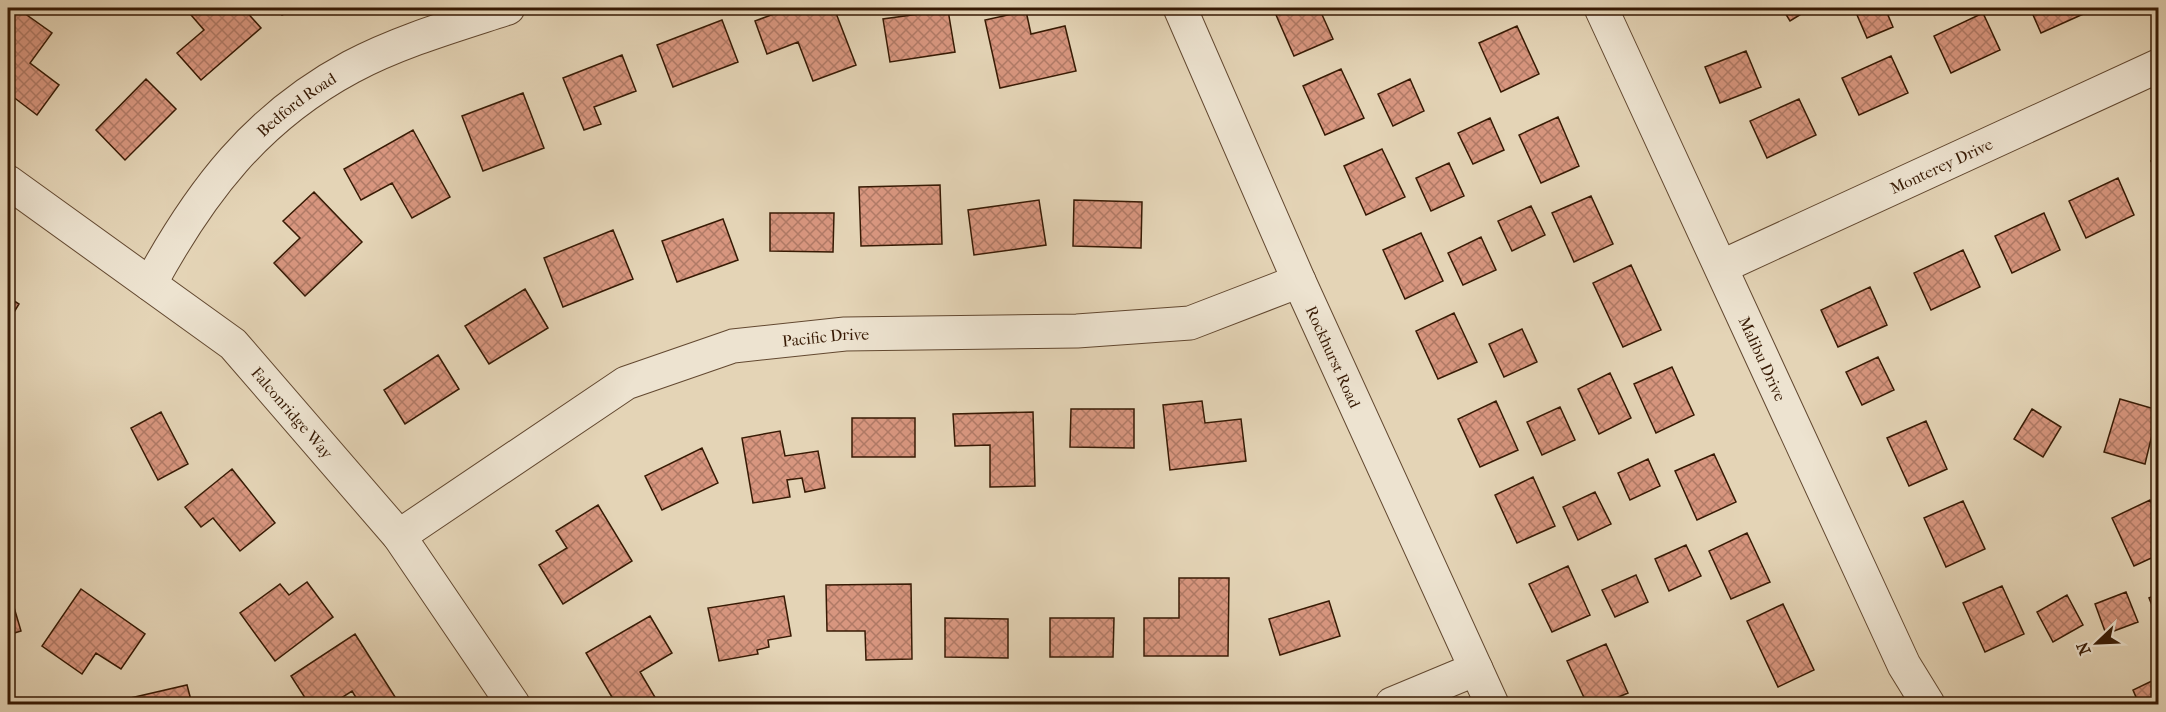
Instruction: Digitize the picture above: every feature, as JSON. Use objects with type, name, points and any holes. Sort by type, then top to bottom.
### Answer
[{"type":"street","name":"Bedford Road","points":[[150,284],[172,244],[219,175],[255,136],[300,101],[334,76],[368,59],[508,8]]},
{"type":"street","name":"Rockhurst Road","points":[[1180,8],[1299,281],[1492,705]]},
{"type":"street","name":"Malibu Drive","points":[[1601,8],[1723,266],[1904,665],[1928,705]]},
{"type":"street","name":"Monterey Drive","points":[[1723,266],[2158,66]]},
{"type":"street","name":"Falconridge Way","points":[[8,182],[233,344],[399,536],[513,705]]},
{"type":"street","name":"Pacific Drive","points":[[399,536],[626,383],[733,346],[844,334],[1077,331],[1190,323],[1299,281]]},
{"type":"street","points":[[1392,705],[1476,669]]},
{"type":"building","points":[[17,8],[52,33],[30,63],[59,85],[37,115],[8,93],[8,21]]},
{"type":"building","points":[[185,8],[243,8],[261,28],[201,80],[177,53],[204,30]]},
{"type":"building","points":[[279,8],[298,8],[282,15]]},
{"type":"building","points":[[790,8],[834,8],[856,65],[813,81],[798,42],[767,54],[755,21]]},
{"type":"building","points":[[1273,8],[1319,8],[1333,39],[1294,56]]},
{"type":"building","points":[[1782,8],[1807,8],[1808,10],[1790,21]]},
{"type":"building","points":[[1854,8],[1885,8],[1893,27],[1867,38]]},
{"type":"building","points":[[2030,8],[2089,8],[2090,11],[2041,33]]},
{"type":"building","points":[[948,10],[955,52],[890,62],[883,19]]},
{"type":"building","points":[[1026,11],[1031,34],[1065,26],[1076,71],[1000,88],[985,20]]},
{"type":"building","points":[[1983,13],[2000,50],[1951,73],[1934,36]]},
{"type":"building","points":[[722,20],[738,62],[673,87],[657,45]]},
{"type":"building","points":[[1517,26],[1539,74],[1501,92],[1479,43]]},
{"type":"building","points":[[1746,51],[1761,87],[1720,103],[1705,67]]},
{"type":"building","points":[[622,55],[636,91],[594,107],[601,124],[584,130],[563,78]]},
{"type":"building","points":[[1891,56],[1908,93],[1859,115],[1842,78]]},
{"type":"building","points":[[1341,69],[1364,118],[1325,135],[1303,86]]},
{"type":"building","points":[[146,79],[176,109],[125,160],[96,130]]},
{"type":"building","points":[[1410,79],[1424,111],[1393,126],[1378,94]]},
{"type":"building","points":[[523,93],[544,148],[483,171],[462,116]]},
{"type":"building","points":[[1799,99],[1816,135],[1767,158],[1750,121]]},
{"type":"building","points":[[1558,117],[1579,166],[1541,183],[1519,135]]},
{"type":"building","points":[[1490,118],[1504,150],[1473,164],[1458,133]]},
{"type":"building","points":[[413,130],[450,197],[412,218],[392,183],[361,200],[344,169]]},
{"type":"building","points":[[1382,149],[1405,197],[1366,215],[1344,166]]},
{"type":"building","points":[[2158,158],[2158,178],[2151,161]]},
{"type":"building","points":[[1449,163],[1464,196],[1431,211],[1416,178]]},
{"type":"building","points":[[2118,178],[2134,215],[2086,238],[2069,201]]},
{"type":"building","points":[[940,185],[942,244],[861,246],[859,187]]},
{"type":"building","points":[[314,192],[362,242],[305,296],[274,263],[300,238],[283,221]]},
{"type":"building","points":[[1591,196],[1613,244],[1574,262],[1552,213]]},
{"type":"building","points":[[1039,200],[1046,245],[974,255],[968,210]]},
{"type":"building","points":[[1074,200],[1142,202],[1141,248],[1073,246]]},
{"type":"building","points":[[1531,206],[1545,235],[1512,251],[1498,221]]},
{"type":"building","points":[[770,213],[834,213],[833,252],[770,251]]},
{"type":"building","points":[[2044,213],[2060,250],[2012,273],[1995,236]]},
{"type":"building","points":[[723,219],[738,260],[677,282],[662,241]]},
{"type":"building","points":[[613,230],[633,279],[563,307],[544,258]]},
{"type":"building","points":[[1421,233],[1443,281],[1405,299],[1383,250]]},
{"type":"building","points":[[1481,237],[1496,270],[1463,285],[1448,253]]},
{"type":"building","points":[[1963,250],[1980,287],[1931,310],[1914,273]]},
{"type":"building","points":[[1631,265],[1661,330],[1623,347],[1593,283]]},
{"type":"building","points":[[1870,287],[1887,325],[1838,347],[1821,310]]},
{"type":"building","points":[[525,289],[548,328],[489,364],[465,326]]},
{"type":"building","points":[[8,297],[19,304],[8,322]]},
{"type":"building","points":[[1454,313],[1477,362],[1438,379],[1416,331]]},
{"type":"building","points":[[1522,329],[1537,362],[1504,377],[1489,344]]},
{"type":"building","points":[[438,355],[459,389],[405,424],[384,390]]},
{"type":"building","points":[[1878,357],[1894,390],[1862,405],[1846,372]]},
{"type":"building","points":[[1672,367],[1694,415],[1656,433],[1634,384]]},
{"type":"building","points":[[1610,373],[1631,418],[1599,434],[1578,389]]},
{"type":"building","points":[[2120,399],[2158,410],[2145,464],[2104,452]]},
{"type":"building","points":[[1202,401],[1205,423],[1241,419],[1246,461],[1170,470],[1163,405]]},
{"type":"building","points":[[1496,401],[1518,450],[1480,467],[1458,419]]},
{"type":"building","points":[[1560,407],[1575,440],[1542,455],[1527,422]]},
{"type":"building","points":[[1071,409],[1134,409],[1134,448],[1070,447]]},
{"type":"building","points":[[2032,409],[2061,427],[2043,457],[2014,439]]},
{"type":"building","points":[[161,412],[188,464],[158,480],[131,428]]},
{"type":"building","points":[[1033,412],[1035,486],[990,487],[990,445],[955,446],[953,414]]},
{"type":"building","points":[[852,418],[915,418],[915,457],[852,457]]},
{"type":"building","points":[[1926,421],[1947,469],[1909,486],[1887,438]]},
{"type":"building","points":[[780,431],[785,456],[818,451],[825,488],[805,492],[802,478],[787,480],[790,497],[753,503],[742,438]]},
{"type":"building","points":[[702,448],[718,483],[662,510],[645,476]]},
{"type":"building","points":[[1714,454],[1736,502],[1697,520],[1675,471]]},
{"type":"building","points":[[1648,459],[1660,486],[1630,500],[1618,473]]},
{"type":"building","points":[[232,469],[275,523],[240,551],[213,518],[201,527],[185,507]]},
{"type":"building","points":[[1533,477],[1555,526],[1517,543],[1495,495]]},
{"type":"building","points":[[1595,492],[1611,524],[1578,540],[1563,507]]},
{"type":"building","points":[[2150,500],[2158,518],[2158,555],[2134,566],[2112,518]]},
{"type":"building","points":[[1963,501],[1985,549],[1946,567],[1924,518]]},
{"type":"building","points":[[598,505],[632,561],[563,604],[539,565],[567,548],[556,531]]},
{"type":"building","points":[[1747,533],[1770,582],[1731,599],[1709,551]]},
{"type":"building","points":[[1686,545],[1701,576],[1669,591],[1655,559]]},
{"type":"building","points":[[1568,566],[1590,615],[1552,632],[1529,584]]},
{"type":"building","points":[[1636,575],[1648,602],[1615,617],[1602,590]]},
{"type":"building","points":[[1179,578],[1229,578],[1228,656],[1144,656],[1144,618],[1179,618]]},
{"type":"building","points":[[307,582],[333,617],[275,661],[240,613],[280,584],[289,595]]},
{"type":"building","points":[[911,584],[912,659],[866,660],[865,631],[827,631],[826,585]]},
{"type":"building","points":[[2002,586],[2024,634],[1985,652],[1963,603]]},
{"type":"building","points":[[8,587],[21,631],[8,635]]},
{"type":"building","points":[[81,589],[145,634],[121,669],[96,653],[82,674],[42,646]]},
{"type":"building","points":[[2126,592],[2138,622],[2106,634],[2095,604]]},
{"type":"building","points":[[2158,594],[2158,620],[2149,598]]},
{"type":"building","points":[[2067,595],[2083,625],[2053,642],[2037,612]]},
{"type":"building","points":[[784,596],[791,636],[768,640],[769,647],[757,650],[758,654],[719,661],[708,608]]},
{"type":"building","points":[[1329,601],[1340,636],[1280,655],[1269,619]]},
{"type":"building","points":[[1783,604],[1814,670],[1778,687],[1747,621]]},
{"type":"building","points":[[650,616],[672,653],[640,672],[659,704],[616,704],[586,653]]},
{"type":"building","points":[[945,618],[1008,619],[1008,658],[945,657]]},
{"type":"building","points":[[1050,618],[1114,618],[1113,657],[1050,657]]},
{"type":"building","points":[[355,634],[397,700],[390,704],[360,704],[352,691],[332,704],[309,704],[291,676]]},
{"type":"building","points":[[1606,644],[1628,693],[1602,704],[1587,704],[1567,661]]},
{"type":"building","points":[[2158,678],[2158,704],[2139,704],[2133,690]]},
{"type":"building","points":[[187,685],[192,704],[114,704],[113,702]]}]
